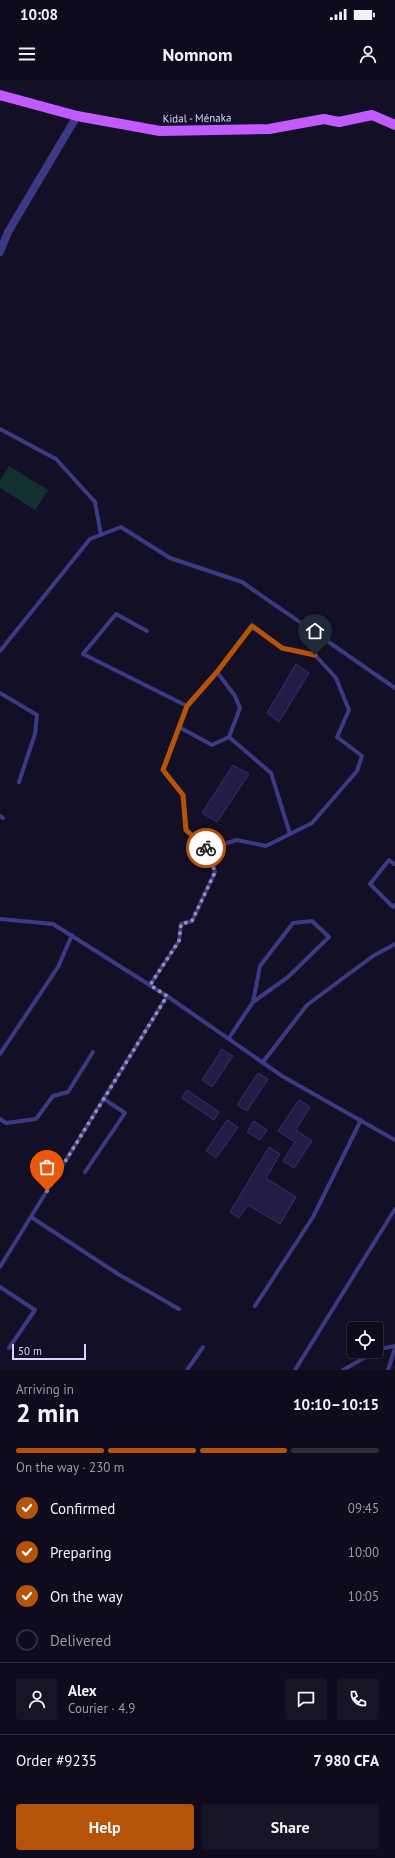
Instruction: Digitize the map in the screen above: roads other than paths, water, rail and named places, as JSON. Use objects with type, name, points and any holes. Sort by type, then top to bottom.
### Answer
[{"type":"main road","name":"Kidal - Ménaka","points":[[0,95],[77,116],[160,131],[269,129],[324,119],[339,122],[372,116],[395,125]]},
{"type":"street","points":[[0,252],[8,232],[77,116]]},
{"type":"lane","points":[[0,429],[56,459],[95,502],[100,534]]},
{"type":"lane","points":[[0,651],[90,539],[121,527],[170,558],[242,582],[395,688]]},
{"type":"lane","points":[[147,631],[116,614],[83,654],[187,706]]},
{"type":"lane","points":[[150,985],[179,941],[181,924],[192,921],[215,872],[207,849],[186,830],[183,795],[163,770],[187,706],[217,672],[252,626],[282,648],[315,655],[336,678],[349,710],[337,737],[362,756],[357,771],[312,823],[266,846],[237,840],[207,849]]},
{"type":"lane","points":[[179,727],[212,745],[228,737],[240,708],[235,696],[217,672]]},
{"type":"lane","points":[[0,693],[37,714],[35,734],[19,782]]},
{"type":"lane","points":[[228,737],[271,773],[290,834]]},
{"type":"lane","points":[[395,863],[389,860],[370,884],[393,907],[395,905]]},
{"type":"lane","points":[[0,919],[53,924],[167,996],[264,1062],[282,1076],[395,1140]]},
{"type":"lane","points":[[229,1038],[253,1002],[288,977],[329,937],[312,921],[293,923],[260,966],[253,1002]]},
{"type":"lane","points":[[0,1054],[58,966],[72,935]]},
{"type":"lane","points":[[264,1062],[307,1005],[373,956],[395,944]]},
{"type":"lane","points":[[0,1267],[167,996]]},
{"type":"lane","points":[[0,1119],[6,1123],[36,1119],[54,1096],[68,1092],[93,1052]]},
{"type":"lane","points":[[85,1172],[125,1113],[104,1099]]},
{"type":"lane","points":[[255,1306],[313,1217],[361,1120]]},
{"type":"lane","points":[[296,1370],[395,1209]]},
{"type":"lane","points":[[31,1217],[118,1274],[179,1309]]},
{"type":"lane","points":[[0,1287],[34,1310],[9,1348]]},
{"type":"lane","points":[[187,1370],[202,1347]]},
{"type":"lane","points":[[343,1370],[380,1349],[395,1347],[388,1370]]}]
